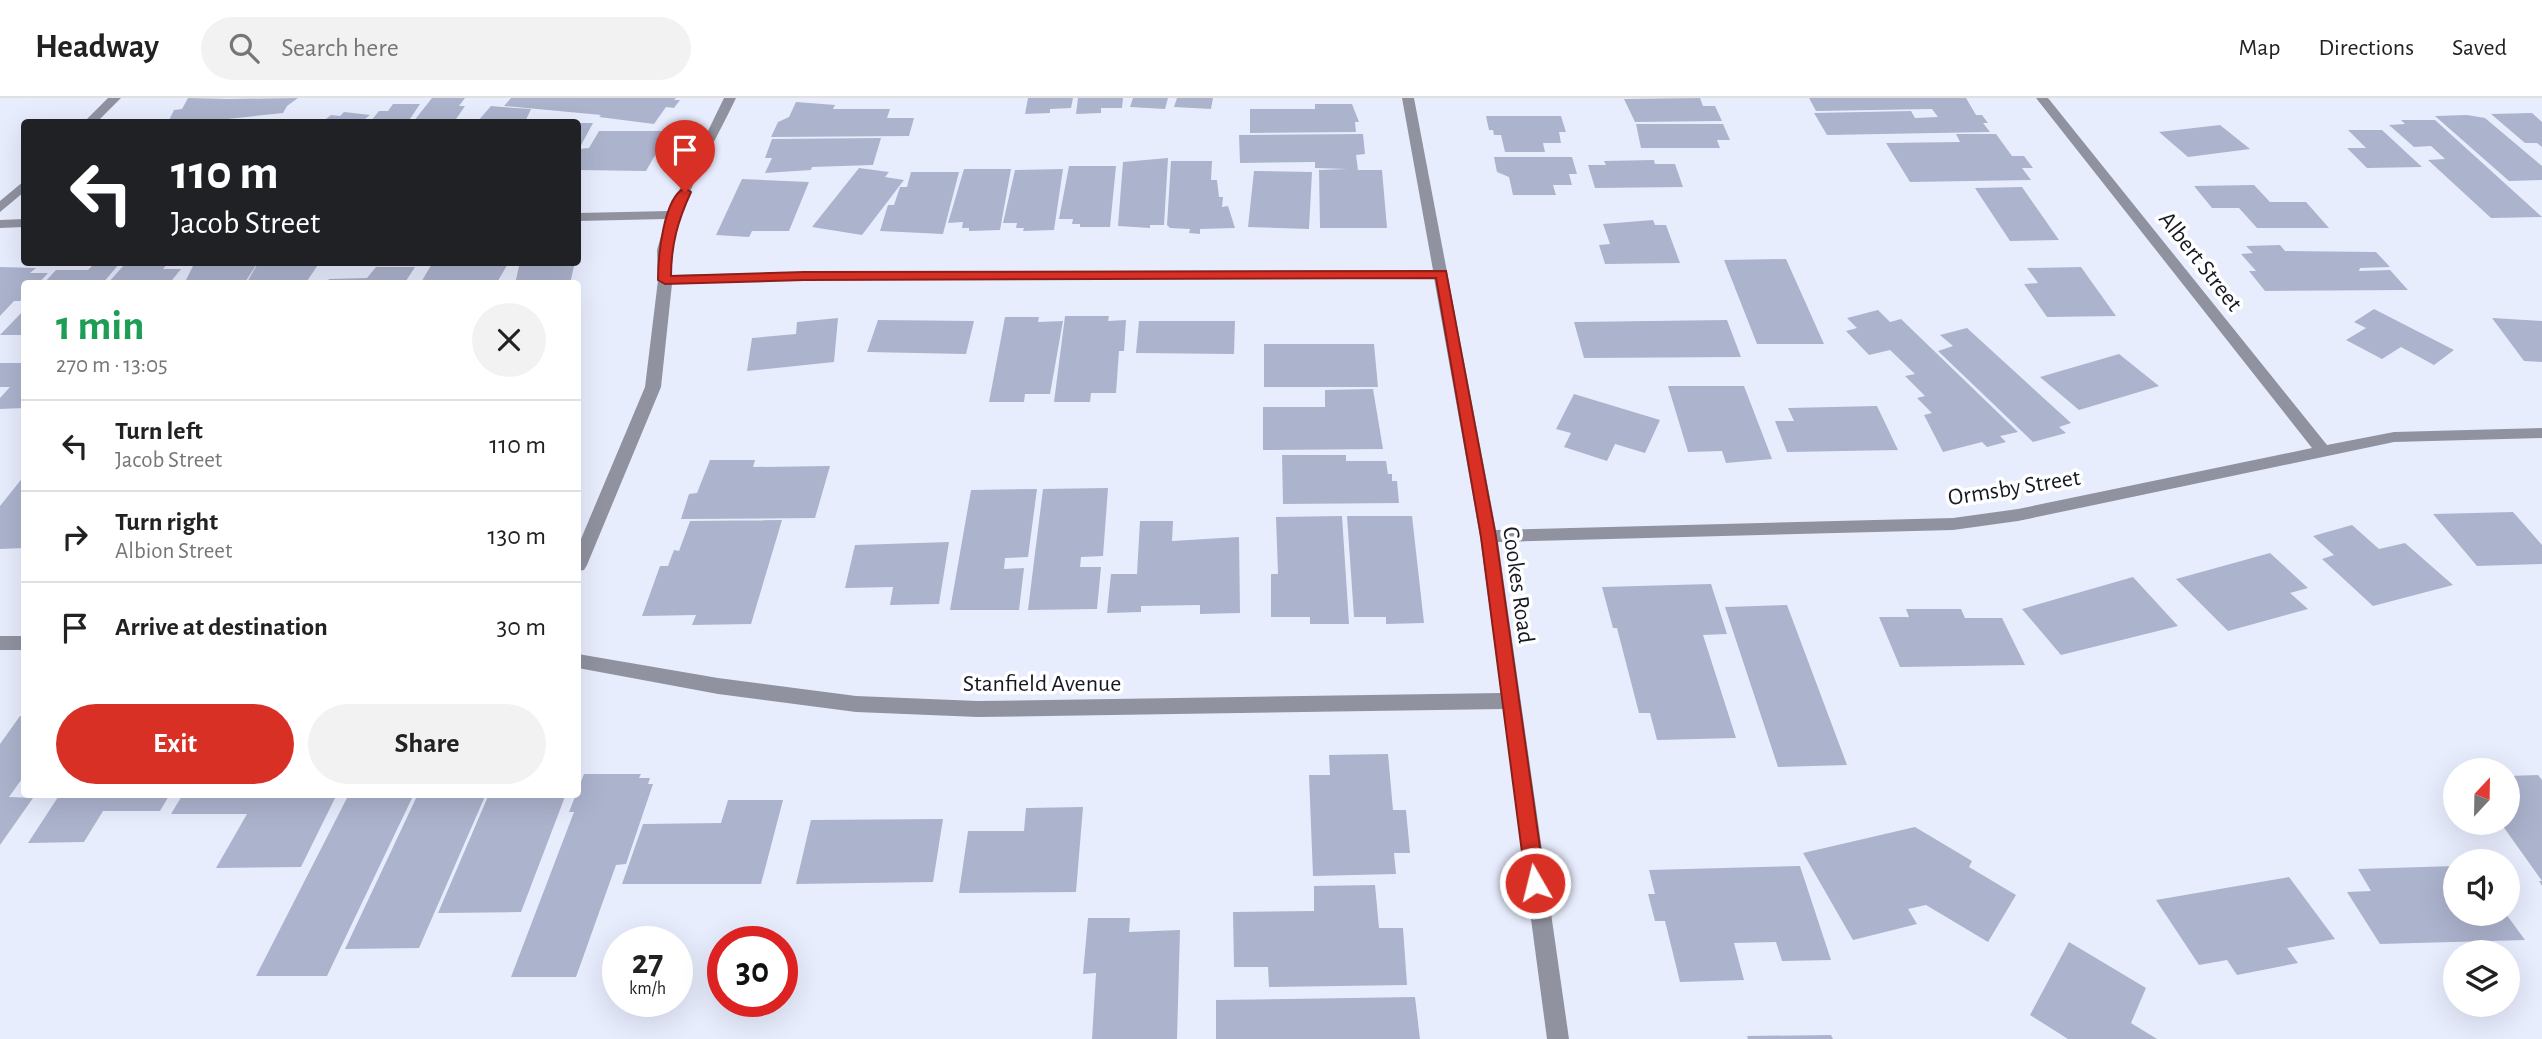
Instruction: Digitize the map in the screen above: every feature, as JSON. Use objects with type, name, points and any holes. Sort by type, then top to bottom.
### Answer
[{"type":"street","points":[[93,119],[115,98]]},
{"type":"street","points":[[581,558],[653,387],[665,280],[664,250],[674,215],[730,98]]},
{"type":"street","name":"Cookes Road","points":[[1408,98],[1489,537],[1558,1039]]},
{"type":"street","name":"Albert Street","points":[[2042,98],[2323,451]]},
{"type":"street","points":[[0,208],[21,188]]},
{"type":"street","points":[[581,216],[674,215]]},
{"type":"street","points":[[0,224],[21,223]]},
{"type":"street","points":[[665,280],[818,276],[1441,274]]},
{"type":"street","name":"Ormsby Street","points":[[1489,537],[1954,524],[2018,515],[2394,437],[2542,433]]},
{"type":"street","points":[[0,643],[21,643]]},
{"type":"street","name":"Stanfield Avenue","points":[[581,662],[718,686],[856,704],[978,709],[1510,701]]},
{"type":"building","points":[[188,98],[298,98],[287,106],[283,113],[227,119],[170,119],[174,110],[182,109]]},
{"type":"building","points":[[432,98],[465,98],[459,106],[465,106],[456,119],[415,119]]},
{"type":"building","points":[[511,98],[680,100],[674,108],[666,107],[654,124],[599,117],[601,115],[504,106]]},
{"type":"building","points":[[1028,98],[1073,98],[1071,108],[1050,109],[1050,113],[1025,114]]},
{"type":"building","points":[[1078,98],[1123,98],[1122,108],[1101,108],[1101,113],[1076,114]]},
{"type":"building","points":[[1133,98],[1168,98],[1165,109],[1130,107]]},
{"type":"building","points":[[1177,98],[1213,98],[1211,109],[1174,107]]},
{"type":"building","points":[[1700,98],[1703,106],[1715,106],[1722,121],[1635,122],[1624,99]]},
{"type":"building","points":[[1809,98],[1966,98],[1976,115],[1982,115],[1988,123],[1983,123],[1990,132],[1827,135],[1814,113],[1911,111],[1915,118],[1938,117],[1932,109],[1816,111]]},
{"type":"building","points":[[796,102],[835,105],[833,109],[890,109],[887,118],[914,118],[909,136],[771,137],[778,122],[789,117]]},
{"type":"building","points":[[393,104],[420,104],[410,119],[372,119],[379,111],[388,111]]},
{"type":"building","points":[[1315,104],[1352,104],[1359,122],[1355,122],[1356,132],[1250,133],[1250,109],[1315,109]]},
{"type":"building","points":[[491,106],[531,109],[526,119],[480,119]]},
{"type":"building","points":[[344,112],[370,115],[365,119],[326,119],[331,115],[340,116]]},
{"type":"building","points":[[2532,113],[2542,122],[2542,147],[2537,143],[2525,143],[2491,114]]},
{"type":"building","points":[[2467,115],[2485,118],[2542,166],[2542,180],[2509,181],[2435,116]]},
{"type":"building","points":[[1486,116],[1561,116],[1566,132],[1559,132],[1561,143],[1543,143],[1545,152],[1505,152],[1501,135],[1494,135],[1493,130],[1489,130]]},
{"type":"building","points":[[2401,120],[2435,120],[2542,217],[2491,218],[2428,160],[2445,159],[2431,146],[2414,147],[2389,125],[2405,124]]},
{"type":"building","points":[[581,123],[593,123],[581,145]]},
{"type":"building","points":[[1636,124],[1723,124],[1730,140],[1717,140],[1720,148],[1641,148]]},
{"type":"building","points":[[2220,125],[2250,149],[2188,157],[2159,132]]},
{"type":"building","points":[[2348,130],[2382,130],[2422,167],[2367,168],[2347,148],[2366,148]]},
{"type":"building","points":[[599,131],[669,131],[646,171],[581,170],[581,149],[589,148]]},
{"type":"building","points":[[1363,134],[1365,154],[1356,155],[1358,170],[1382,170],[1387,228],[1320,228],[1319,170],[1347,169],[1315,168],[1315,162],[1240,163],[1239,135]]},
{"type":"building","points":[[1956,134],[1996,134],[2012,156],[2024,156],[2033,168],[2022,168],[2031,180],[1910,182],[1886,143],[1960,142]]},
{"type":"building","points":[[881,138],[873,165],[812,167],[811,170],[765,173],[772,158],[765,158],[772,139]]},
{"type":"building","points":[[1494,157],[1572,157],[1577,174],[1569,174],[1572,185],[1553,185],[1556,195],[1513,195],[1509,177],[1497,172]]},
{"type":"building","points":[[1168,158],[1164,225],[1150,225],[1150,228],[1118,226],[1123,162]]},
{"type":"building","points":[[1654,160],[1655,164],[1675,164],[1683,187],[1595,188],[1588,165],[1606,165],[1604,161]]},
{"type":"building","points":[[1171,161],[1212,161],[1211,180],[1217,180],[1219,197],[1223,197],[1222,207],[1228,206],[1235,228],[1200,229],[1200,234],[1189,233],[1190,229],[1170,228],[1167,225]]},
{"type":"building","points":[[1069,166],[1116,166],[1110,227],[1080,227],[1080,224],[1072,224],[1073,219],[1059,219]]},
{"type":"building","points":[[859,168],[889,172],[885,177],[904,180],[862,235],[812,227]]},
{"type":"building","points":[[964,169],[1011,169],[1000,230],[969,231],[969,228],[962,228],[963,222],[948,223]]},
{"type":"building","points":[[1063,169],[1054,230],[1023,231],[1024,228],[1016,228],[1017,223],[1003,223],[1015,170]]},
{"type":"building","points":[[1254,171],[1312,172],[1309,229],[1248,227]]},
{"type":"building","points":[[911,172],[959,172],[943,234],[880,231],[888,205],[894,205],[900,187],[907,187]]},
{"type":"building","points":[[742,179],[809,182],[789,231],[752,231],[749,237],[716,235]]},
{"type":"building","points":[[2254,185],[2270,202],[2306,202],[2329,228],[2257,228],[2239,208],[2212,208],[2194,186]]},
{"type":"building","points":[[2022,187],[2059,240],[2010,241],[1975,188]]},
{"type":"building","points":[[1653,220],[1655,225],[1666,225],[1680,263],[1605,264],[1599,245],[1610,244],[1603,224]]},
{"type":"building","points":[[2280,245],[2285,251],[2376,252],[2390,267],[2360,268],[2359,271],[2390,270],[2408,290],[2265,291],[2249,271],[2256,271],[2241,254],[2253,253],[2246,246]]},
{"type":"building","points":[[1786,259],[1824,344],[1757,344],[1724,260]]},
{"type":"building","points":[[92,266],[117,266],[105,280],[47,280],[56,270],[88,270]]},
{"type":"building","points":[[123,266],[166,266],[163,269],[181,269],[172,280],[111,280]]},
{"type":"building","points":[[193,266],[255,266],[247,280],[186,280]]},
{"type":"building","points":[[256,266],[317,266],[308,280],[248,280]]},
{"type":"building","points":[[431,266],[507,266],[498,280],[422,280]]},
{"type":"building","points":[[519,266],[574,266],[571,280],[516,280]]},
{"type":"building","points":[[0,267],[36,268],[30,273],[48,273],[42,280],[21,280],[21,300],[14,301],[0,316]]},
{"type":"building","points":[[376,267],[415,267],[407,280],[328,280],[367,278]]},
{"type":"building","points":[[2081,267],[2116,316],[2047,317],[2024,284],[2038,283],[2027,268]]},
{"type":"building","points":[[2374,309],[2454,350],[2434,365],[2401,347],[2382,359],[2346,340],[2366,328],[2354,322]]},
{"type":"building","points":[[1878,310],[1890,322],[1901,319],[2018,432],[2000,436],[2006,442],[1987,447],[1982,442],[1943,452],[1924,415],[1932,413],[1917,398],[1925,396],[1905,376],[1915,374],[1890,350],[1869,355],[1846,331],[1857,328],[1847,318]]},
{"type":"building","points":[[21,313],[21,335],[0,335]]},
{"type":"building","points":[[1065,316],[1109,316],[1108,321],[1126,320],[1124,351],[1119,351],[1116,393],[1091,393],[1090,402],[1054,402]]},
{"type":"building","points":[[1005,317],[1039,317],[1038,322],[1063,321],[1050,394],[1025,394],[1024,402],[989,402]]},
{"type":"building","points":[[838,318],[834,362],[747,371],[752,338],[796,334],[797,322]]},
{"type":"building","points":[[2492,318],[2542,321],[2542,362],[2524,361]]},
{"type":"building","points":[[878,320],[974,321],[966,354],[867,352]]},
{"type":"building","points":[[1727,320],[1741,357],[1584,358],[1574,322]]},
{"type":"building","points":[[1139,321],[1235,321],[1234,354],[1136,353]]},
{"type":"building","points":[[1967,328],[2071,423],[2059,427],[2066,433],[2033,442],[1938,351],[1953,346],[1940,335]]},
{"type":"building","points":[[1264,344],[1374,344],[1378,387],[1264,387]]},
{"type":"building","points":[[2119,354],[2159,386],[2079,410],[2040,377]]},
{"type":"building","points":[[0,363],[21,363],[21,408],[0,409],[0,398],[10,387],[0,387]]},
{"type":"building","points":[[1668,386],[1744,386],[1772,459],[1726,463],[1722,451],[1688,452]]},
{"type":"building","points":[[1373,389],[1383,449],[1263,450],[1263,407],[1325,407],[1325,390]]},
{"type":"building","points":[[1574,394],[1660,420],[1645,453],[1615,444],[1607,461],[1564,447],[1571,433],[1556,429]]},
{"type":"building","points":[[1877,406],[1898,450],[1787,452],[1775,421],[1794,421],[1788,408]]},
{"type":"building","points":[[1282,455],[1346,455],[1346,461],[1386,461],[1388,474],[1392,474],[1392,481],[1397,481],[1399,503],[1283,504]]},
{"type":"building","points":[[710,460],[755,460],[753,467],[830,466],[815,518],[681,519],[689,494],[697,493]]},
{"type":"building","points":[[21,480],[21,548],[0,549],[0,506]]},
{"type":"building","points":[[1108,488],[1103,556],[1081,557],[1080,567],[1101,567],[1097,609],[1028,610],[1043,489]]},
{"type":"building","points":[[1037,489],[1028,557],[1005,558],[1004,569],[1024,568],[1019,610],[950,610],[971,490]]},
{"type":"building","points":[[2513,512],[2542,545],[2542,564],[2477,566],[2433,514]]},
{"type":"building","points":[[1342,516],[1349,624],[1310,624],[1310,617],[1271,617],[1271,574],[1278,574],[1276,517]]},
{"type":"building","points":[[1347,516],[1412,516],[1424,623],[1386,624],[1386,617],[1354,617]]},
{"type":"building","points":[[782,520],[751,624],[692,625],[696,615],[642,616],[660,566],[668,566],[674,550],[679,551],[690,521]]},
{"type":"building","points":[[1140,521],[1173,521],[1172,541],[1239,537],[1240,613],[1200,614],[1200,605],[1141,606],[1141,612],[1107,613],[1111,574],[1137,574]]},
{"type":"building","points":[[2352,525],[2379,549],[2405,543],[2453,585],[2373,606],[2322,559],[2334,555],[2313,536]]},
{"type":"building","points":[[949,542],[939,604],[890,605],[893,587],[845,588],[855,545]]},
{"type":"building","points":[[2270,553],[2308,588],[2290,593],[2308,609],[2228,631],[2176,579]]},
{"type":"building","points":[[2133,577],[2178,626],[2061,655],[2022,609]]},
{"type":"building","points":[[1711,584],[1727,634],[1703,635],[1736,738],[1657,740],[1650,713],[1639,713],[1617,628],[1613,628],[1602,587]]},
{"type":"building","points":[[1787,605],[1847,765],[1778,767],[1725,607]]},
{"type":"building","points":[[1906,609],[1961,609],[1965,618],[2002,618],[2025,665],[1900,667],[1879,617],[1909,617]]},
{"type":"building","points":[[21,716],[21,780],[9,797],[33,798],[0,845],[0,744]]},
{"type":"building","points":[[1388,754],[1393,810],[1406,810],[1410,853],[1394,853],[1396,874],[1313,876],[1309,775],[1330,775],[1329,755]]},
{"type":"building","points":[[584,774],[641,774],[639,778],[650,778],[648,784],[653,784],[626,864],[616,865],[576,977],[511,977],[574,812],[569,812],[575,798],[581,798]]},
{"type":"building","points":[[2538,775],[2542,780],[2542,881],[2509,835],[2520,835],[2520,776]]},
{"type":"building","points":[[57,798],[168,798],[160,811],[103,811],[84,842],[28,843]]},
{"type":"building","points":[[181,798],[335,798],[301,867],[216,868],[247,814],[171,814]]},
{"type":"building","points":[[347,798],[412,798],[327,976],[256,976]]},
{"type":"building","points":[[416,798],[484,798],[419,948],[345,949]]},
{"type":"building","points":[[487,798],[564,798],[521,912],[438,913]]},
{"type":"building","points":[[728,800],[783,800],[761,884],[622,884],[643,824],[721,823]]},
{"type":"building","points":[[1083,807],[1076,892],[959,893],[968,831],[1024,831],[1026,808]]},
{"type":"building","points":[[943,819],[933,882],[796,884],[811,820]]},
{"type":"building","points":[[1915,827],[1972,861],[1969,867],[2016,895],[1988,942],[1926,905],[1908,909],[1917,924],[1853,940],[1803,853]]},
{"type":"building","points":[[1800,866],[1831,960],[1782,961],[1776,942],[1734,943],[1744,980],[1680,982],[1665,921],[1655,921],[1648,894],[1655,894],[1649,870]]},
{"type":"building","points":[[2443,866],[2443,926],[2515,926],[2525,940],[2443,940],[2443,942],[2380,944],[2347,892],[2371,891],[2358,869]]},
{"type":"building","points":[[2289,877],[2335,939],[2287,948],[2298,963],[2237,975],[2227,960],[2199,965],[2156,900]]},
{"type":"building","points":[[1375,885],[1379,928],[1403,928],[1407,985],[1269,987],[1268,967],[1234,967],[1233,912],[1314,911],[1314,886]]},
{"type":"building","points":[[1088,918],[1130,918],[1129,932],[1180,930],[1177,1039],[1092,1039],[1096,973],[1083,974]]},
{"type":"building","points":[[2069,942],[2146,988],[2131,1023],[2157,1039],[2068,1039],[2030,1015]]},
{"type":"building","points":[[1415,997],[1420,1039],[1216,1039],[1216,1000]]},
{"type":"building","points":[[1831,1035],[1833,1039],[1748,1039],[1747,1036]]},
{"type":"route","points":[[685,192],[674,215],[664,250],[665,280],[804,276],[1441,274],[1489,537],[1535,883]]}]
